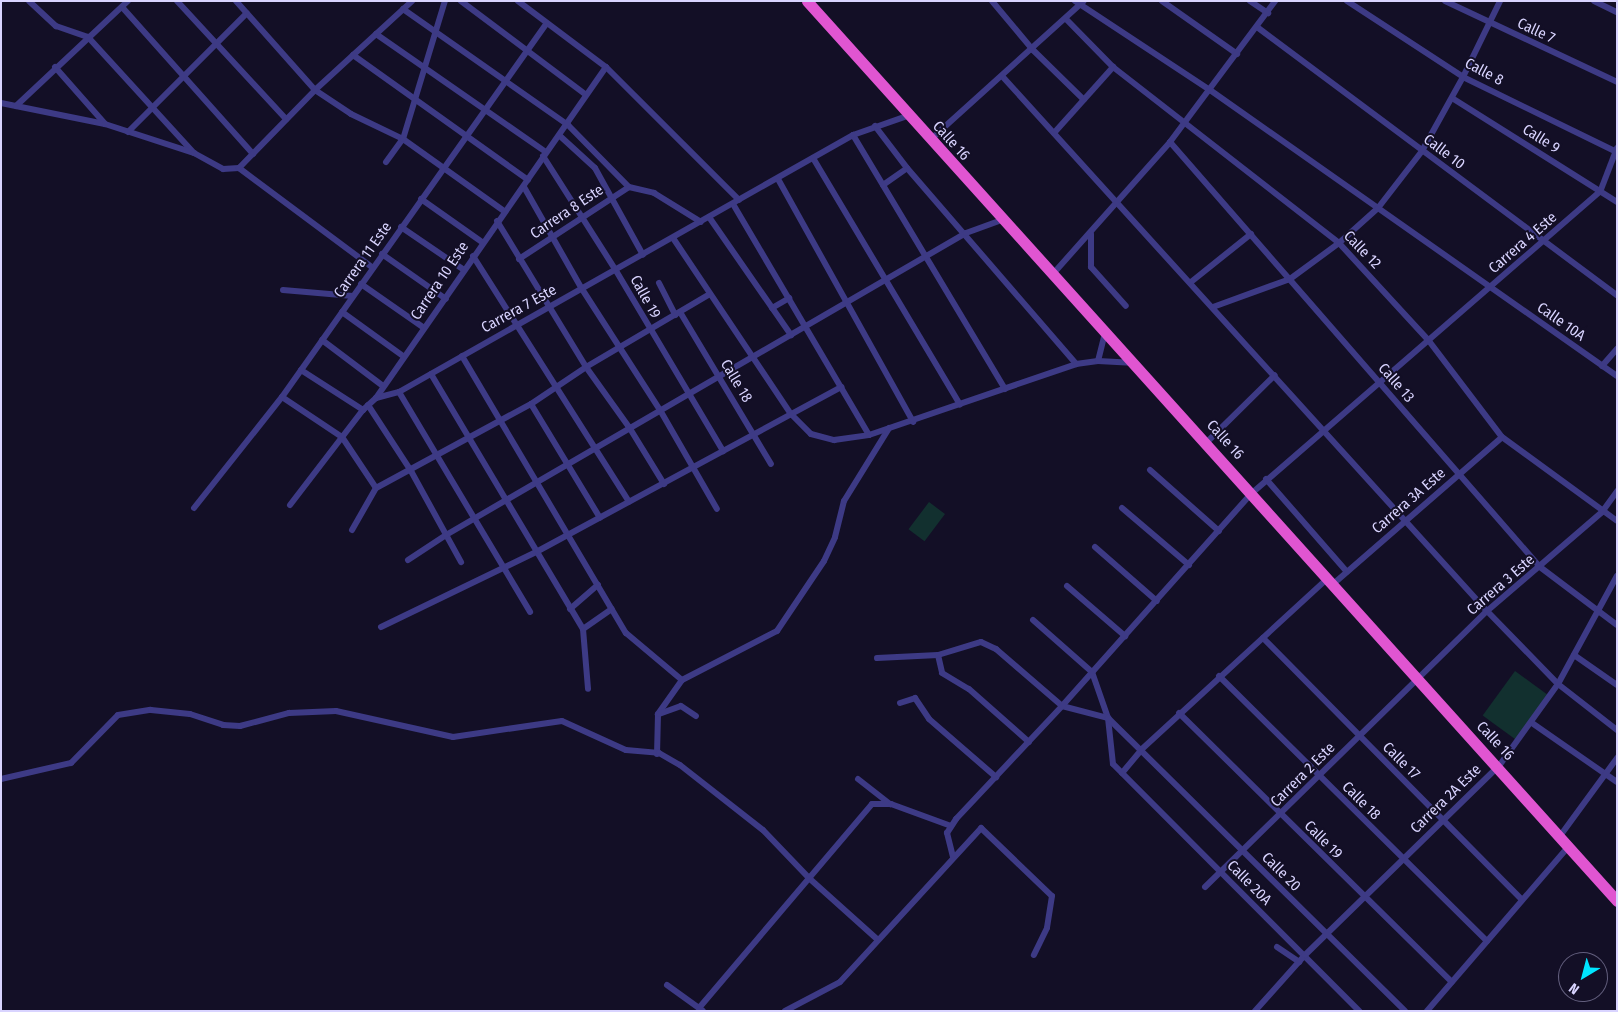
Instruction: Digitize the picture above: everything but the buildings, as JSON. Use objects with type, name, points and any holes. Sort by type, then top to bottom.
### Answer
[{"type":"highway","name":"Calle 16","points":[[808,1],[907,116],[1052,276],[1207,442],[1330,582],[1499,766],[1617,901]]},
{"type":"street","points":[[29,1],[56,26],[88,37],[194,153]]},
{"type":"street","points":[[16,106],[55,67],[128,1]]},
{"type":"street","points":[[177,1],[286,118]]},
{"type":"street","points":[[236,1],[315,90],[351,114],[403,139],[504,211]]},
{"type":"street","points":[[239,168],[315,90],[412,1]]},
{"type":"street","points":[[386,162],[403,139],[445,1]]},
{"type":"street","points":[[461,1],[586,95]]},
{"type":"street","points":[[518,1],[606,67],[736,202],[789,298],[869,435]]},
{"type":"street","points":[[992,1],[1033,50],[1084,100]]},
{"type":"street","name":"Calle 10A","points":[[1074,1],[1082,4],[1210,90],[1617,376]]},
{"type":"street","points":[[1162,1],[1237,54]]},
{"type":"street","points":[[1250,1],[1268,13]]},
{"type":"street","points":[[1052,276],[1119,203],[1170,142],[1268,13],[1275,1]]},
{"type":"street","name":"Calle 8","points":[[1347,1],[1464,77],[1616,151]]},
{"type":"street","name":"Calle 7","points":[[1445,1],[1490,24],[1617,82]]},
{"type":"street","points":[[1213,307],[1290,279],[1339,243],[1378,208],[1422,151],[1464,77],[1500,1]]},
{"type":"street","points":[[1594,1],[1617,12]]},
{"type":"street","points":[[930,140],[1033,50],[1082,4]]},
{"type":"street","points":[[122,7],[252,154]]},
{"type":"street","points":[[403,9],[568,125],[629,187],[654,193],[702,222]]},
{"type":"street","points":[[128,132],[247,13]]},
{"type":"street","name":"Calle 12","points":[[1066,19],[1114,67],[1184,124],[1339,243],[1429,341],[1502,437],[1617,522]]},
{"type":"street","name":"Carrera 11 Este","points":[[194,508],[282,397],[420,199],[444,169],[547,23]]},
{"type":"street","name":"Calle 10","points":[[1257,27],[1544,243],[1617,295]]},
{"type":"street","name":"Calle 19","points":[[376,34],[545,154],[723,451]]},
{"type":"street","points":[[353,55],[528,180]]},
{"type":"street","points":[[55,67],[105,124]]},
{"type":"street","name":"Carrera 10 Este","points":[[290,505],[366,407],[376,398],[403,356],[446,299],[482,242],[568,125],[606,67]]},
{"type":"street","points":[[1054,133],[1114,67]]},
{"type":"street","points":[[1002,76],[1191,282],[1487,611],[1558,684],[1617,730]]},
{"type":"street","name":"Calle 9","points":[[1452,98],[1617,202]]},
{"type":"street","points":[[1,103],[105,124],[194,153],[223,168],[239,168],[372,268]]},
{"type":"street","name":"Carrera 7 Este","points":[[376,398],[400,392],[853,136],[875,126],[907,116]]},
{"type":"street","points":[[875,126],[907,168],[966,233],[1076,364]]},
{"type":"street","points":[[560,136],[595,168],[642,255]]},
{"type":"street","points":[[853,136],[1005,389]]},
{"type":"street","name":"Calle 13","points":[[1170,142],[1540,567],[1617,625]]},
{"type":"street","name":"Carrera 4 Este","points":[[951,826],[1062,706],[1252,493],[1266,479],[1544,243],[1600,192],[1616,151]]},
{"type":"street","points":[[813,158],[960,404]]},
{"type":"street","points":[[595,168],[603,161]]},
{"type":"street","points":[[883,185],[907,168]]},
{"type":"street","points":[[778,179],[849,302],[913,422]]},
{"type":"street","points":[[524,187],[582,289],[618,348],[660,410],[694,466],[717,509]]},
{"type":"street","name":"Carrera 8 Este","points":[[518,259],[629,187]]},
{"type":"street","points":[[420,199],[482,242]]},
{"type":"street","points":[[709,217],[790,335]]},
{"type":"street","points":[[408,560],[446,535],[539,483],[594,448],[966,233],[1002,220]]},
{"type":"street","points":[[497,221],[518,259],[586,367],[630,428],[664,484]]},
{"type":"street","points":[[401,227],[464,270]]},
{"type":"street","points":[[1091,234],[1091,267],[1126,306]]},
{"type":"street","points":[[1191,282],[1251,234]]},
{"type":"street","points":[[672,238],[792,414],[811,434],[834,440],[869,435],[913,422],[1076,364],[1098,361],[1135,364]]},
{"type":"street","points":[[382,254],[446,299]]},
{"type":"street","points":[[473,256],[629,502]]},
{"type":"street","name":"Calle 18","points":[[659,283],[719,377],[771,464]]},
{"type":"street","points":[[362,284],[424,328]]},
{"type":"street","points":[[283,290],[353,296]]},
{"type":"street","points":[[352,530],[376,488],[411,471],[468,437],[531,404],[586,367],[710,294]]},
{"type":"street","points":[[772,308],[789,298]]},
{"type":"street","points":[[342,312],[403,356]]},
{"type":"street","points":[[1098,361],[1105,332]]},
{"type":"street","points":[[322,340],[383,386]]},
{"type":"street","points":[[1602,366],[1617,349]]},
{"type":"street","points":[[462,356],[539,483],[626,633],[682,680]]},
{"type":"street","points":[[301,370],[366,407],[411,471],[461,562]]},
{"type":"street","points":[[431,374],[538,551],[582,629],[588,689]]},
{"type":"street","points":[[1207,442],[1275,376]]},
{"type":"street","points":[[381,628],[538,551],[841,386]]},
{"type":"street","points":[[400,392],[530,612]]},
{"type":"street","points":[[282,397],[342,438],[376,488]]},
{"type":"street","points":[[531,404],[600,518]]},
{"type":"street","points":[[657,754],[658,714],[682,680],[777,631],[824,561],[836,537],[844,501],[889,428]]},
{"type":"street","name":"Carrera 3A Este","points":[[1122,773],[1142,749],[1219,676],[1330,582],[1347,572],[1502,437]]},
{"type":"street","points":[[1150,470],[1219,531]]},
{"type":"street","points":[[1266,479],[1347,572]]},
{"type":"street","name":"Carrera 3 Este","points":[[1418,679],[1487,611],[1602,512],[1617,491]]},
{"type":"street","points":[[1122,508],[1189,565]]},
{"type":"street","points":[[1095,547],[1157,600]]},
{"type":"street","name":"Carrera 2A Este","points":[[1255,1011],[1305,955],[1499,766],[1532,723],[1558,684],[1617,576]]},
{"type":"street","points":[[570,609],[598,586]]},
{"type":"street","points":[[1067,586],[1125,636]]},
{"type":"street","points":[[582,629],[612,609]]},
{"type":"street","points":[[1033,620],[1092,672],[1108,718]]},
{"type":"street","name":"Calle 17","points":[[1263,638],[1522,900]]},
{"type":"street","points":[[877,658],[938,654],[981,642],[989,644],[1062,706],[1108,718]]},
{"type":"street","points":[[938,654],[942,673],[969,689],[1029,742]]},
{"type":"street","points":[[1574,655],[1617,685]]},
{"type":"street","name":"Calle 18","points":[[1219,676],[1402,860],[1487,942]]},
{"type":"street","name":"Carrera 2 Este","points":[[1205,887],[1244,852],[1418,679]]},
{"type":"street","points":[[900,703],[915,698],[929,719],[996,777]]},
{"type":"street","points":[[658,714],[681,706],[696,716]]},
{"type":"street","points":[[1,779],[71,763],[118,715],[151,710],[190,714],[223,725],[240,726],[289,713],[336,711],[453,738],[562,721],[626,750],[657,754],[680,764],[713,788],[763,830],[810,879],[878,940]]},
{"type":"street","name":"Calle 19","points":[[1180,713],[1280,815],[1452,982]]},
{"type":"street","name":"Calle 20","points":[[1108,718],[1142,749],[1404,1011]]},
{"type":"street","name":"Calle 20A","points":[[1108,718],[1112,760],[1122,773],[1359,1011]]},
{"type":"street","points":[[1532,723],[1617,782]]},
{"type":"street","points":[[1560,836],[1617,758]]},
{"type":"street","points":[[858,779],[891,804],[951,826],[947,833],[953,856]]},
{"type":"street","points":[[666,985],[701,1009],[872,804],[891,804]]},
{"type":"street","points":[[785,1011],[840,982],[953,856],[981,828],[1052,896],[1047,928],[1034,954]]},
{"type":"street","points":[[1427,1011],[1568,846]]},
{"type":"street","points":[[1277,948],[1299,962]]},
{"type":"green space","points":[[929,502],[945,514],[925,541],[909,529]]},
{"type":"green space","points":[[1515,671],[1549,696],[1517,740],[1483,715]]}]
